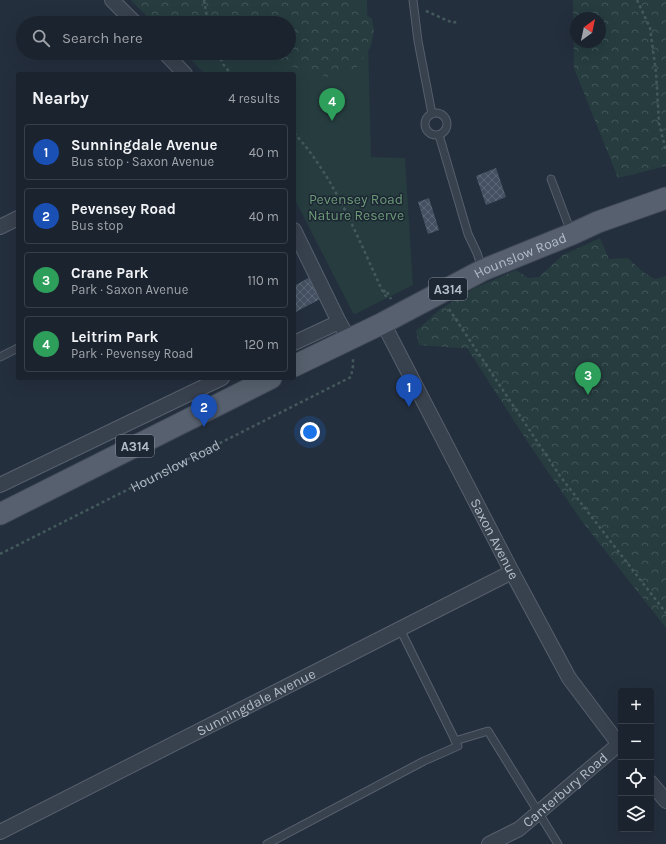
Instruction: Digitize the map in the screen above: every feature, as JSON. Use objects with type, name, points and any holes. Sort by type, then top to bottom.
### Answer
[{"type":"main road","name":"Hounslow Road","points":[[296,365],[344,330],[391,309],[440,293],[483,270],[598,222],[666,198]]},
{"type":"main road","name":"A314","points":[[0,514],[267,380]]},
{"type":"street","points":[[112,0],[128,16]]},
{"type":"street","points":[[171,60],[183,72]]},
{"type":"street","points":[[0,227],[16,219]]},
{"type":"street","points":[[296,234],[344,330],[296,342]]},
{"type":"street","name":"Saxon Avenue","points":[[391,309],[512,572],[569,678],[618,742]]},
{"type":"street","points":[[0,485],[218,380]]},
{"type":"street","name":"Sunningdale Avenue","points":[[0,832],[512,572]]},
{"type":"street","name":"Canterbury Road","points":[[489,844],[519,829],[618,747]]},
{"type":"street","points":[[654,787],[666,801]]},
{"type":"lane","points":[[413,0],[418,41],[432,114]]},
{"type":"lane","points":[[436,113],[443,115],[448,125],[445,131],[439,136],[432,135],[425,128],[427,118],[436,113]]},
{"type":"lane","points":[[439,136],[468,234],[483,270]]},
{"type":"lane","points":[[551,179],[572,234]]},
{"type":"lane","points":[[0,357],[16,349]]},
{"type":"lane","points":[[267,844],[424,761],[458,746],[400,629]]},
{"type":"lane","points":[[456,742],[488,731],[558,844]]},
{"type":"path","points":[[204,0],[207,16]]},
{"type":"path","points":[[637,0],[650,28],[656,72],[659,123],[666,151]]},
{"type":"path","points":[[425,11],[453,23],[458,21]]},
{"type":"path","points":[[221,60],[229,72]]},
{"type":"path","points":[[296,136],[320,167],[337,196],[391,309]]},
{"type":"path","points":[[383,292],[386,290],[391,309]]},
{"type":"path","points":[[440,293],[454,319],[560,476],[666,613]]},
{"type":"path","name":"Hounslow Road","points":[[0,554],[351,377]]},
{"type":"green space","name":"Pevensey Road Nature Reserve","points":[[131,0],[367,0],[371,157],[405,158],[413,285],[355,314],[353,313],[296,202],[296,72],[203,72],[191,60],[296,60],[296,16],[147,16]]},
{"type":"green space","points":[[131,0],[360,0],[360,10],[372,19],[374,30],[371,46],[356,68],[332,78],[270,60],[296,60],[296,16],[147,16]]},
{"type":"green space","points":[[573,0],[666,0],[666,166],[618,178],[574,68],[574,48],[606,48],[606,12],[573,12]]},
{"type":"green space","points":[[600,238],[609,259],[628,258],[643,272],[655,279],[666,276],[666,628],[581,520],[529,444],[467,348],[419,345],[416,331],[439,310],[475,288],[516,270],[528,278],[539,277],[563,255]]},
{"type":"building","points":[[496,168],[506,197],[486,205],[476,176]]},
{"type":"building","points":[[429,198],[439,230],[428,234],[418,202]]},
{"type":"building","points":[[310,277],[322,298],[296,312],[296,285]]},
{"type":"place","name":"Leitrim Park","points":[[332,121]]},
{"type":"place","name":"Crane Park","points":[[588,395]]},
{"type":"place","name":"Sunningdale Avenue","points":[[409,407]]},
{"type":"place","name":"Pevensey Road","points":[[204,427]]}]
